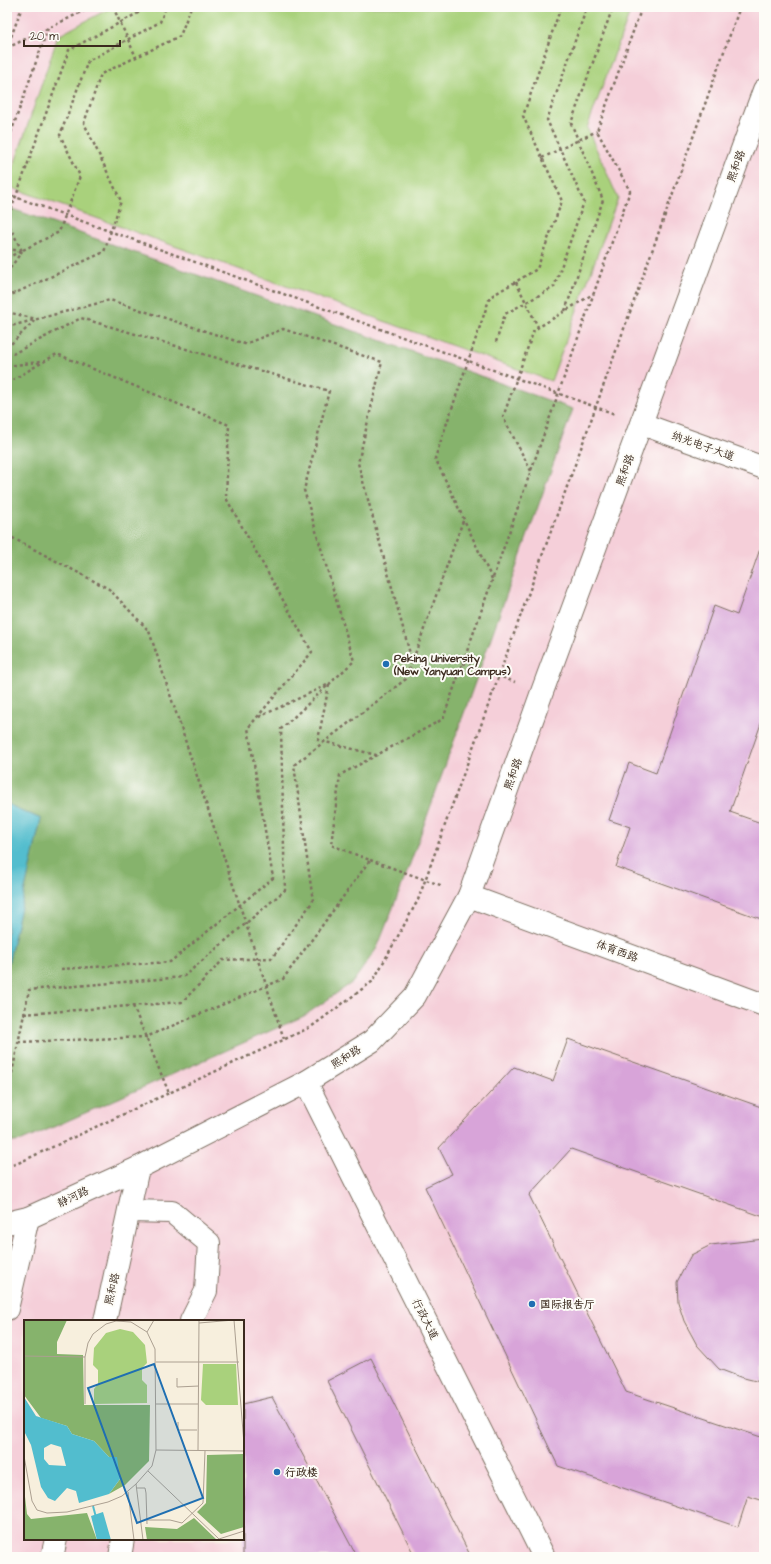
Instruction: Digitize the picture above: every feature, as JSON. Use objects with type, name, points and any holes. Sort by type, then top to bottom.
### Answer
[{"type":"street","name":"熙和路","points":[[105,1320],[138,1168],[306,1082],[372,1041],[416,996],[469,896],[542,692],[764,90]]},
{"type":"street","name":"纳光电子大道","points":[[642,424],[764,468]]},
{"type":"street","name":"体育西路","points":[[469,896],[764,1005]]},
{"type":"street","name":"行政大道","points":[[306,1082],[544,1557]]},
{"type":"street","name":"静河路","points":[[17,1221],[138,1168]]},
{"type":"street","points":[[129,1211],[172,1212],[209,1243],[206,1291],[192,1320]]},
{"type":"street","points":[[7,1308],[17,1221]]},
{"type":"street","points":[[52,1557],[56,1540]]},
{"type":"street","points":[[120,1557],[124,1540]]},
{"type":"path","points":[[7,48],[22,7]]},
{"type":"path","points":[[7,48],[92,7]]},
{"type":"path","points":[[113,7],[136,57]]},
{"type":"path","points":[[22,251],[7,221],[69,50],[138,13],[140,7]]},
{"type":"path","points":[[7,258],[59,232],[80,176],[60,135],[88,61],[160,22],[166,7]]},
{"type":"path","points":[[7,297],[104,252],[121,200],[84,123],[102,74],[180,36],[191,7]]},
{"type":"path","points":[[493,580],[435,458],[490,297],[537,269],[562,201],[523,116],[561,7]]},
{"type":"path","points":[[496,342],[505,314],[554,287],[584,202],[546,120],[587,7]]},
{"type":"path","points":[[565,311],[603,200],[571,123],[613,7]]},
{"type":"path","points":[[542,158],[597,131],[642,7]]},
{"type":"path","points":[[7,1166],[16,1164],[311,1027],[373,981],[418,900],[740,7]]},
{"type":"path","points":[[7,144],[48,28]]},
{"type":"path","points":[[425,879],[331,845],[340,775],[443,719],[630,191],[597,131]]},
{"type":"path","points":[[7,194],[642,424]]},
{"type":"path","points":[[7,249],[22,251]]},
{"type":"path","points":[[7,273],[22,251]]},
{"type":"path","points":[[516,282],[538,327]]},
{"type":"path","points":[[531,471],[503,417],[534,330],[594,293]]},
{"type":"path","points":[[7,327],[110,300],[245,344],[283,328],[382,362],[358,463],[412,661]]},
{"type":"path","points":[[7,312],[37,319]]},
{"type":"path","points":[[7,357],[82,318],[329,391],[304,490],[354,661],[281,729],[285,890],[183,977],[29,990],[7,1097]]},
{"type":"path","points":[[7,348],[37,319]]},
{"type":"path","points":[[7,383],[58,354],[229,425],[226,498],[312,652],[248,728],[273,878],[170,962],[61,969]]},
{"type":"path","points":[[7,366],[43,362]]},
{"type":"path","points":[[24,1014],[182,1002],[223,960],[272,958],[313,901],[294,765],[406,679],[464,518]]},
{"type":"path","points":[[7,535],[109,589],[149,631],[284,1039]]},
{"type":"path","points":[[463,663],[499,676]]},
{"type":"path","points":[[256,718],[329,684]]},
{"type":"path","points":[[329,684],[318,740],[376,755]]},
{"type":"path","points":[[18,1042],[146,1037],[283,979],[370,860]]},
{"type":"path","points":[[133,1006],[169,1093]]},
{"type":"shaded area","name":"Peking University (New Yanyuan Campus)","points":[[7,7],[764,7],[764,1557],[7,1557]]},
{"type":"green space","points":[[112,7],[632,7],[587,128],[618,198],[551,381],[7,186],[58,36]]},
{"type":"green space","points":[[7,207],[573,409],[406,875],[377,948],[353,982],[304,1016],[22,1141],[7,1143],[7,969],[41,819],[7,804]]},
{"type":"water","points":[[7,804],[41,819],[7,969]]},
{"type":"building","points":[[760,549],[764,550],[764,715],[730,812],[764,824],[764,920],[616,867],[630,827],[609,820],[629,763],[656,773],[714,606],[737,615]]},
{"type":"building","name":"国际报告厅","points":[[568,1039],[764,1108],[764,1217],[571,1149],[529,1195],[626,1392],[764,1438],[764,1501],[748,1496],[738,1527],[558,1466],[425,1187],[452,1174],[439,1148],[514,1067],[553,1081]]},
{"type":"building","points":[[764,1239],[764,1383],[740,1377],[719,1369],[697,1345],[684,1321],[678,1302],[677,1282],[691,1255],[711,1245]]},
{"type":"building","points":[[371,1358],[471,1557],[415,1557],[327,1381]]},
{"type":"building","name":"行政楼","points":[[272,1397],[357,1557],[243,1557],[244,1404]]},
{"type":"place","name":"Peking University (New Yanyuan Campus)","points":[[386,664]]},
{"type":"place","name":"国际报告厅","points":[[532,1304]]},
{"type":"place","name":"行政楼","points":[[277,1472]]}]
